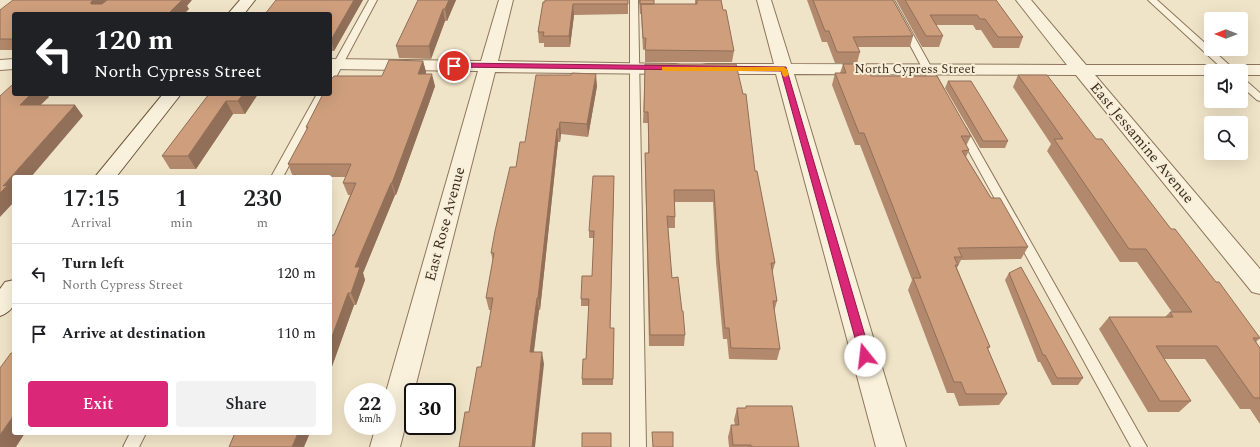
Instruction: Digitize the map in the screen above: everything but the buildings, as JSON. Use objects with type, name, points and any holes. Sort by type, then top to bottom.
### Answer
[{"type":"street","points":[[238,12],[248,0]]},
{"type":"street","name":"East Rose Avenue","points":[[384,447],[506,0]]},
{"type":"street","points":[[764,0],[891,447]]},
{"type":"street","name":"East Jessamine Avenue","points":[[1023,0],[1260,286]]},
{"type":"street","points":[[0,64],[12,64]]},
{"type":"street","name":"North Cypress Street","points":[[334,64],[635,69],[1081,69],[1204,73]]},
{"type":"street","name":"North Cypress Street","points":[[1248,72],[1260,70]]},
{"type":"street","points":[[107,175],[170,96]]},
{"type":"street","points":[[0,306],[12,291]]},
{"type":"lane","points":[[334,64],[373,0]]},
{"type":"lane","points":[[634,0],[638,447]]},
{"type":"lane","points":[[890,0],[946,101]]},
{"type":"lane","points":[[1152,0],[1223,64]]},
{"type":"lane","points":[[1248,87],[1260,98]]},
{"type":"lane","points":[[278,175],[321,96]]},
{"type":"lane","points":[[953,115],[1139,447]]},
{"type":"lane","points":[[131,447],[137,435]]},
{"type":"slow traffic","points":[[664,69],[784,69],[785,75]]},
{"type":"route","points":[[454,66],[635,69],[784,69],[865,356]]}]
